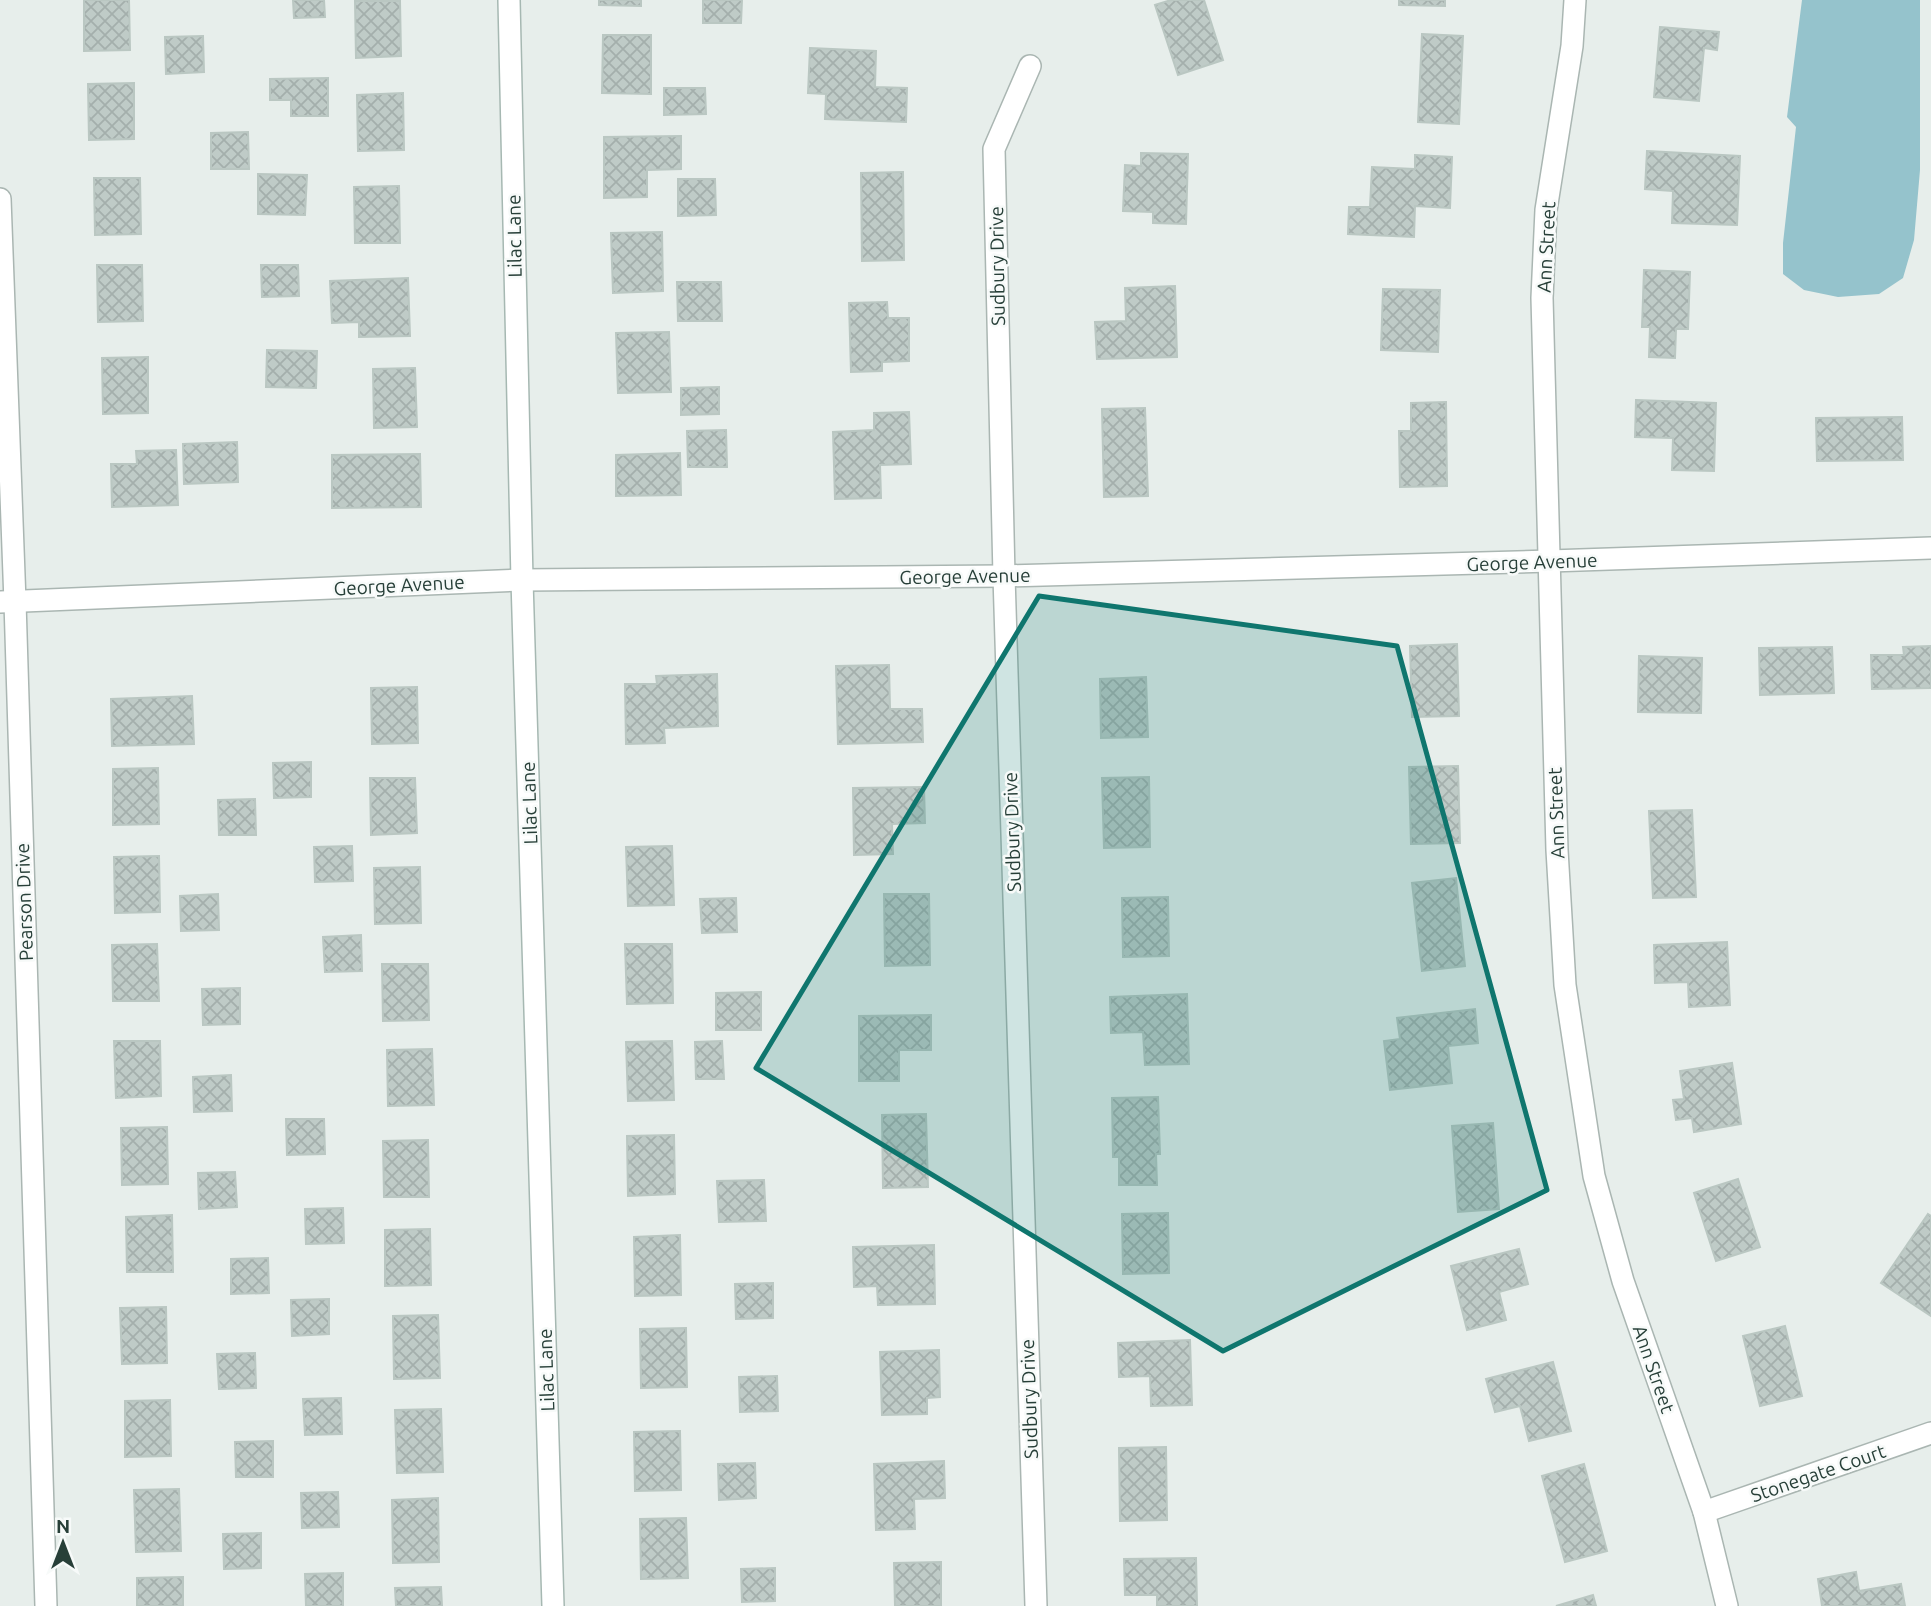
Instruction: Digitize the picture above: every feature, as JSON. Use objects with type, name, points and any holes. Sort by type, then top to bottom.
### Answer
[{"type":"street","name":"Lilac Lane","points":[[509,0],[522,580],[553,1606]]},
{"type":"street","name":"Ann Street","points":[[1575,0],[1572,46],[1546,210],[1542,298],[1557,850],[1565,985],[1594,1176],[1623,1282],[1704,1512],[1727,1606]]},
{"type":"street","name":"Sudbury Drive","points":[[1030,66],[995,149],[1004,576],[1036,1606]]},
{"type":"street","name":"Pearson Drive","points":[[0,199],[8,602],[46,1606]]},
{"type":"street","name":"George Avenue","points":[[8,602],[522,580],[1004,576],[1931,548]]},
{"type":"street","name":"Stonegate Court","points":[[1704,1512],[1931,1433]]},
{"type":"highlighted area","points":[[1039,596],[1397,646],[1547,1190],[1223,1351],[756,1068]]},
{"type":"water","points":[[1802,0],[1920,0],[1920,170],[1914,240],[1903,278],[1879,294],[1838,297],[1804,290],[1783,274],[1783,243],[1796,127],[1787,117]]},
{"type":"building","points":[[84,0],[129,0],[130,50],[84,51]]},
{"type":"building","points":[[293,0],[324,0],[325,17],[294,18]]},
{"type":"building","points":[[599,0],[641,0],[641,6],[599,5]]},
{"type":"building","points":[[703,0],[742,0],[741,23],[703,23]]},
{"type":"building","points":[[1171,0],[1204,0],[1223,60],[1178,75],[1155,5]]},
{"type":"building","points":[[1399,0],[1445,0],[1445,6],[1399,5]]},
{"type":"building","points":[[355,1],[400,1],[401,56],[356,58]]},
{"type":"building","points":[[1660,27],[1719,32],[1717,50],[1704,48],[1699,101],[1654,97]]},
{"type":"building","points":[[1422,34],[1463,36],[1459,124],[1418,122]]},
{"type":"building","points":[[603,35],[651,35],[651,94],[602,93]]},
{"type":"building","points":[[203,36],[204,72],[166,74],[165,37]]},
{"type":"building","points":[[810,48],[876,51],[875,87],[907,88],[906,122],[825,119],[826,94],[808,93]]},
{"type":"building","points":[[328,78],[328,116],[291,116],[291,100],[270,100],[270,79]]},
{"type":"building","points":[[134,83],[134,139],[89,140],[88,84]]},
{"type":"building","points":[[664,88],[705,88],[706,114],[664,115]]},
{"type":"building","points":[[403,93],[404,150],[358,151],[357,95]]},
{"type":"building","points":[[248,132],[249,169],[211,169],[211,133]]},
{"type":"building","points":[[681,136],[681,169],[647,170],[647,197],[604,198],[604,137]]},
{"type":"building","points":[[1647,151],[1740,156],[1737,225],[1672,223],[1673,191],[1645,189]]},
{"type":"building","points":[[1141,153],[1188,154],[1186,224],[1153,223],[1153,212],[1123,211],[1125,165],[1141,166]]},
{"type":"building","points":[[1415,155],[1452,157],[1450,208],[1415,206],[1414,237],[1348,234],[1349,207],[1370,207],[1372,167],[1415,169]]},
{"type":"building","points":[[903,172],[904,260],[862,261],[861,173]]},
{"type":"building","points":[[258,174],[307,175],[305,215],[258,214]]},
{"type":"building","points":[[94,178],[140,178],[141,234],[95,235]]},
{"type":"building","points":[[678,179],[715,179],[716,215],[678,216]]},
{"type":"building","points":[[399,186],[400,243],[355,243],[354,187]]},
{"type":"building","points":[[662,232],[663,291],[613,293],[611,233]]},
{"type":"building","points":[[97,265],[142,265],[143,321],[98,322]]},
{"type":"building","points":[[261,265],[298,265],[299,296],[262,297]]},
{"type":"building","points":[[1644,270],[1690,272],[1688,329],[1676,329],[1675,358],[1649,357],[1650,327],[1642,327]]},
{"type":"building","points":[[408,278],[410,336],[359,337],[359,322],[332,323],[330,281]]},
{"type":"building","points":[[677,282],[721,282],[722,321],[678,321]]},
{"type":"building","points":[[1175,286],[1177,357],[1097,359],[1095,322],[1126,321],[1125,288]]},
{"type":"building","points":[[1383,289],[1440,290],[1438,352],[1381,350]]},
{"type":"building","points":[[887,302],[888,318],[909,318],[909,361],[882,362],[882,371],[851,372],[849,303]]},
{"type":"building","points":[[669,332],[671,392],[618,393],[616,333]]},
{"type":"building","points":[[267,350],[317,351],[316,388],[266,387]]},
{"type":"building","points":[[148,357],[148,413],[103,414],[102,358]]},
{"type":"building","points":[[415,368],[417,427],[374,428],[373,369]]},
{"type":"building","points":[[719,387],[719,414],[681,415],[681,388]]},
{"type":"building","points":[[1636,400],[1716,403],[1714,471],[1672,470],[1673,438],[1635,437]]},
{"type":"building","points":[[1446,402],[1447,486],[1400,487],[1399,431],[1411,431],[1411,403]]},
{"type":"building","points":[[1145,408],[1148,496],[1104,497],[1102,409]]},
{"type":"building","points":[[909,412],[911,464],[880,465],[881,498],[835,499],[833,432],[874,430],[874,413]]},
{"type":"building","points":[[1902,417],[1903,460],[1817,461],[1816,418]]},
{"type":"building","points":[[726,430],[727,467],[688,467],[687,431]]},
{"type":"building","points":[[237,442],[238,482],[184,484],[183,444]]},
{"type":"building","points":[[176,450],[178,505],[112,507],[111,464],[137,464],[136,451]]},
{"type":"building","points":[[680,453],[681,495],[616,496],[616,455]]},
{"type":"building","points":[[420,454],[421,507],[332,508],[332,455]]},
{"type":"building","points":[[1457,644],[1459,716],[1412,717],[1410,646]]},
{"type":"building","points":[[1931,646],[1931,688],[1872,689],[1871,655],[1904,655],[1903,647]]},
{"type":"building","points":[[1832,647],[1834,693],[1760,695],[1759,648]]},
{"type":"building","points":[[1639,656],[1702,658],[1701,713],[1638,712]]},
{"type":"building","points":[[889,665],[890,709],[922,709],[923,742],[838,744],[836,666]]},
{"type":"building","points":[[717,674],[718,726],[664,728],[665,743],[626,744],[625,684],[657,684],[656,676]]},
{"type":"building","points":[[1146,677],[1148,737],[1101,738],[1100,679]]},
{"type":"building","points":[[417,687],[418,743],[372,744],[371,688]]},
{"type":"building","points":[[192,696],[194,744],[112,746],[111,699]]},
{"type":"building","points":[[311,762],[311,797],[274,798],[273,763]]},
{"type":"building","points":[[1458,766],[1460,843],[1411,844],[1409,767]]},
{"type":"building","points":[[158,768],[159,824],[113,825],[113,769]]},
{"type":"building","points":[[1149,777],[1150,847],[1104,848],[1102,778]]},
{"type":"building","points":[[370,778],[415,778],[417,833],[371,835]]},
{"type":"building","points":[[924,787],[925,823],[892,824],[893,854],[854,855],[853,788]]},
{"type":"building","points":[[255,799],[256,835],[219,835],[218,800]]},
{"type":"building","points":[[1692,810],[1696,897],[1653,898],[1649,811]]},
{"type":"building","points":[[352,846],[353,881],[315,882],[314,847]]},
{"type":"building","points":[[672,846],[674,905],[628,906],[626,847]]},
{"type":"building","points":[[159,856],[160,912],[115,913],[114,857]]},
{"type":"building","points":[[420,867],[421,923],[375,924],[374,868]]},
{"type":"building","points":[[1456,878],[1465,966],[1422,971],[1412,883]]},
{"type":"building","points":[[218,894],[219,930],[181,931],[180,896]]},
{"type":"building","points":[[884,894],[929,894],[930,965],[885,966]]},
{"type":"building","points":[[1168,897],[1169,956],[1123,957],[1122,898]]},
{"type":"building","points":[[736,898],[737,932],[702,933],[700,899]]},
{"type":"building","points":[[361,935],[362,971],[325,972],[323,937]]},
{"type":"building","points":[[1727,942],[1730,1005],[1689,1007],[1688,982],[1655,983],[1654,945]]},
{"type":"building","points":[[157,944],[159,1001],[113,1001],[112,945]]},
{"type":"building","points":[[625,944],[672,944],[673,1003],[627,1004]]},
{"type":"building","points":[[382,964],[428,964],[429,1020],[383,1021]]},
{"type":"building","points":[[240,988],[240,1024],[203,1025],[202,989]]},
{"type":"building","points":[[761,992],[761,1030],[716,1030],[716,993]]},
{"type":"building","points":[[1187,994],[1189,1064],[1145,1065],[1143,1032],[1111,1033],[1110,997]]},
{"type":"building","points":[[1475,1009],[1478,1043],[1448,1046],[1452,1083],[1390,1090],[1384,1041],[1400,1039],[1397,1018]]},
{"type":"building","points":[[931,1015],[931,1050],[899,1050],[899,1081],[859,1081],[859,1016]]},
{"type":"building","points":[[114,1041],[160,1041],[161,1096],[116,1098]]},
{"type":"building","points":[[672,1041],[674,1100],[628,1101],[626,1042]]},
{"type":"building","points":[[722,1041],[724,1079],[696,1079],[695,1042]]},
{"type":"building","points":[[432,1049],[434,1105],[388,1106],[387,1050]]},
{"type":"building","points":[[1732,1063],[1741,1124],[1694,1132],[1692,1118],[1676,1120],[1673,1100],[1684,1099],[1680,1071]]},
{"type":"building","points":[[231,1075],[232,1111],[194,1112],[193,1077]]},
{"type":"building","points":[[1158,1097],[1160,1154],[1156,1154],[1157,1185],[1119,1185],[1119,1157],[1113,1157],[1112,1098]]},
{"type":"building","points":[[926,1114],[928,1187],[883,1188],[882,1115]]},
{"type":"building","points":[[286,1119],[324,1119],[325,1154],[287,1155]]},
{"type":"building","points":[[1493,1123],[1499,1209],[1458,1212],[1452,1126]]},
{"type":"building","points":[[167,1127],[168,1184],[122,1185],[121,1128]]},
{"type":"building","points":[[674,1135],[675,1194],[628,1196],[627,1136]]},
{"type":"building","points":[[428,1140],[429,1197],[384,1197],[383,1141]]},
{"type":"building","points":[[235,1172],[237,1207],[199,1209],[198,1173]]},
{"type":"building","points":[[1738,1179],[1760,1247],[1716,1261],[1694,1193]]},
{"type":"building","points":[[764,1180],[766,1221],[719,1222],[717,1181]]},
{"type":"building","points":[[343,1208],[344,1243],[306,1244],[305,1209]]},
{"type":"building","points":[[1168,1213],[1169,1273],[1123,1274],[1122,1214]]},
{"type":"building","points":[[1928,1214],[1931,1216],[1931,1316],[1881,1283]]},
{"type":"building","points":[[172,1215],[173,1272],[127,1272],[126,1217]]},
{"type":"building","points":[[430,1229],[431,1285],[385,1286],[385,1230]]},
{"type":"building","points":[[680,1235],[681,1295],[635,1296],[634,1237]]},
{"type":"building","points":[[934,1245],[935,1304],[878,1305],[877,1286],[854,1287],[853,1247]]},
{"type":"building","points":[[1519,1249],[1528,1284],[1499,1292],[1506,1320],[1467,1330],[1451,1266]]},
{"type":"building","points":[[268,1258],[269,1293],[231,1294],[231,1259]]},
{"type":"building","points":[[773,1283],[773,1318],[736,1319],[735,1284]]},
{"type":"building","points":[[329,1299],[329,1334],[292,1336],[291,1300]]},
{"type":"building","points":[[166,1307],[167,1363],[122,1364],[120,1308]]},
{"type":"building","points":[[438,1315],[440,1378],[394,1379],[393,1316]]},
{"type":"building","points":[[1785,1326],[1802,1396],[1760,1406],[1743,1336]]},
{"type":"building","points":[[686,1328],[687,1387],[641,1388],[640,1329]]},
{"type":"building","points":[[1190,1340],[1192,1405],[1151,1406],[1150,1376],[1119,1377],[1118,1343]]},
{"type":"building","points":[[939,1350],[940,1397],[927,1398],[927,1414],[882,1415],[880,1352]]},
{"type":"building","points":[[255,1353],[256,1388],[219,1389],[217,1354]]},
{"type":"building","points":[[1553,1362],[1571,1431],[1529,1441],[1520,1406],[1495,1412],[1486,1379]]},
{"type":"building","points":[[777,1376],[778,1411],[740,1412],[739,1377]]},
{"type":"building","points":[[341,1398],[342,1434],[305,1435],[303,1399]]},
{"type":"building","points":[[170,1400],[171,1456],[125,1457],[125,1401]]},
{"type":"building","points":[[441,1409],[443,1472],[397,1473],[395,1410]]},
{"type":"building","points":[[680,1431],[681,1490],[635,1491],[634,1432]]},
{"type":"building","points":[[273,1441],[273,1477],[236,1477],[235,1442]]},
{"type":"building","points":[[1166,1447],[1167,1520],[1120,1521],[1119,1448]]},
{"type":"building","points":[[944,1461],[945,1498],[914,1499],[915,1529],[876,1530],[874,1464]]},
{"type":"building","points":[[755,1463],[756,1498],[719,1500],[718,1464]]},
{"type":"building","points":[[1584,1464],[1607,1551],[1565,1562],[1542,1476]]},
{"type":"building","points":[[179,1489],[181,1551],[136,1552],[134,1490]]},
{"type":"building","points":[[338,1492],[339,1527],[302,1528],[301,1493]]},
{"type":"building","points":[[438,1498],[439,1562],[393,1563],[392,1500]]},
{"type":"building","points":[[686,1518],[688,1578],[641,1579],[640,1519]]},
{"type":"building","points":[[261,1533],[261,1568],[224,1569],[223,1534]]},
{"type":"building","points":[[1196,1558],[1197,1606],[1157,1606],[1157,1595],[1125,1595],[1124,1559]]},
{"type":"building","points":[[941,1562],[941,1606],[895,1606],[894,1563]]},
{"type":"building","points":[[775,1568],[775,1601],[742,1602],[741,1569]]},
{"type":"building","points":[[1856,1572],[1859,1591],[1901,1584],[1905,1606],[1822,1606],[1818,1579]]},
{"type":"building","points":[[343,1573],[343,1606],[306,1606],[305,1574]]},
{"type":"building","points":[[183,1577],[183,1606],[137,1606],[137,1578]]},
{"type":"building","points":[[441,1587],[442,1606],[396,1606],[395,1588]]},
{"type":"building","points":[[1593,1595],[1596,1606],[1556,1606]]}]
